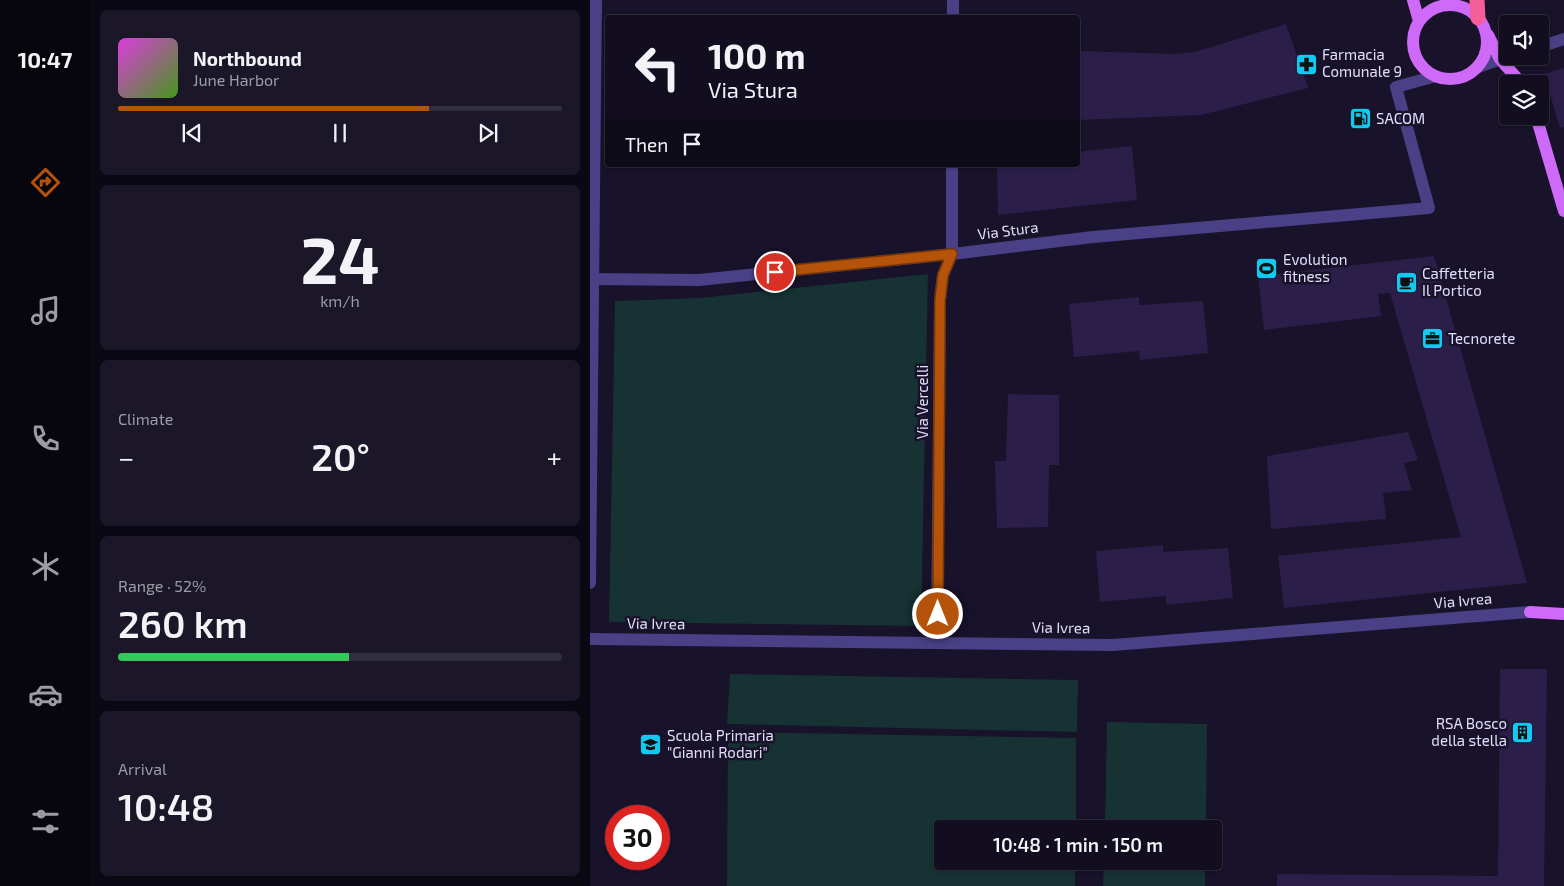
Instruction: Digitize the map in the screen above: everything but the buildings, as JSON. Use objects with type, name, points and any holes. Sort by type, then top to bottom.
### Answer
[{"type":"highway","points":[[1477,0],[1482,23]]},
{"type":"main road","points":[[1413,0],[1419,21]]},
{"type":"main road","points":[[1482,23],[1487,48],[1478,67],[1471,72],[1458,78],[1436,76],[1424,68],[1415,54],[1414,35],[1419,21],[1437,7],[1460,3],[1482,23],[1499,49]]},
{"type":"main road","points":[[1539,125],[1564,211]]},
{"type":"main road","points":[[1530,612],[1564,614]]},
{"type":"street","points":[[590,583],[591,279],[596,0]]},
{"type":"street","points":[[953,0],[953,15]]},
{"type":"street","points":[[1549,44],[1564,39]]},
{"type":"street","points":[[1478,67],[1499,60]]},
{"type":"street","name":"Via Stura","points":[[591,279],[699,280],[952,254],[1093,237],[1430,208],[1396,87],[1436,76]]},
{"type":"street","name":"Via Vercelli","points":[[937,642],[940,300],[943,275],[952,254],[952,167]]},
{"type":"street","name":"Via Ivrea","points":[[590,639],[1113,645],[1530,612]]},
{"type":"street","points":[[590,630],[590,639]]},
{"type":"green space","points":[[928,274],[921,626],[609,622],[615,301],[700,298]]},
{"type":"green space","points":[[730,674],[1078,680],[1077,732],[727,724]]},
{"type":"green space","points":[[1107,722],[1207,724],[1206,820],[1105,820]]},
{"type":"green space","points":[[728,732],[1076,738],[1076,820],[934,820],[934,870],[1075,870],[1075,886],[727,886]]},
{"type":"green space","points":[[1104,870],[1205,870],[1205,886],[1103,886]]},
{"type":"place","name":"Farmacia Comunale 9","points":[[1306,64]]},
{"type":"place","name":"SACOM","points":[[1360,119]]},
{"type":"place","name":"Evolution fitness","points":[[1267,269]]},
{"type":"place","name":"Caffetteria Il Portico","points":[[1406,283]]},
{"type":"place","name":"Tecnorete","points":[[1432,339]]},
{"type":"place","name":"RSA Bosco della stella","points":[[1523,733]]},
{"type":"place","name":"Scuola Primaria \"Gianni Rodari\"","points":[[651,745]]},
{"type":"route","points":[[775,272],[952,254],[943,275],[940,300],[938,614]]}]
